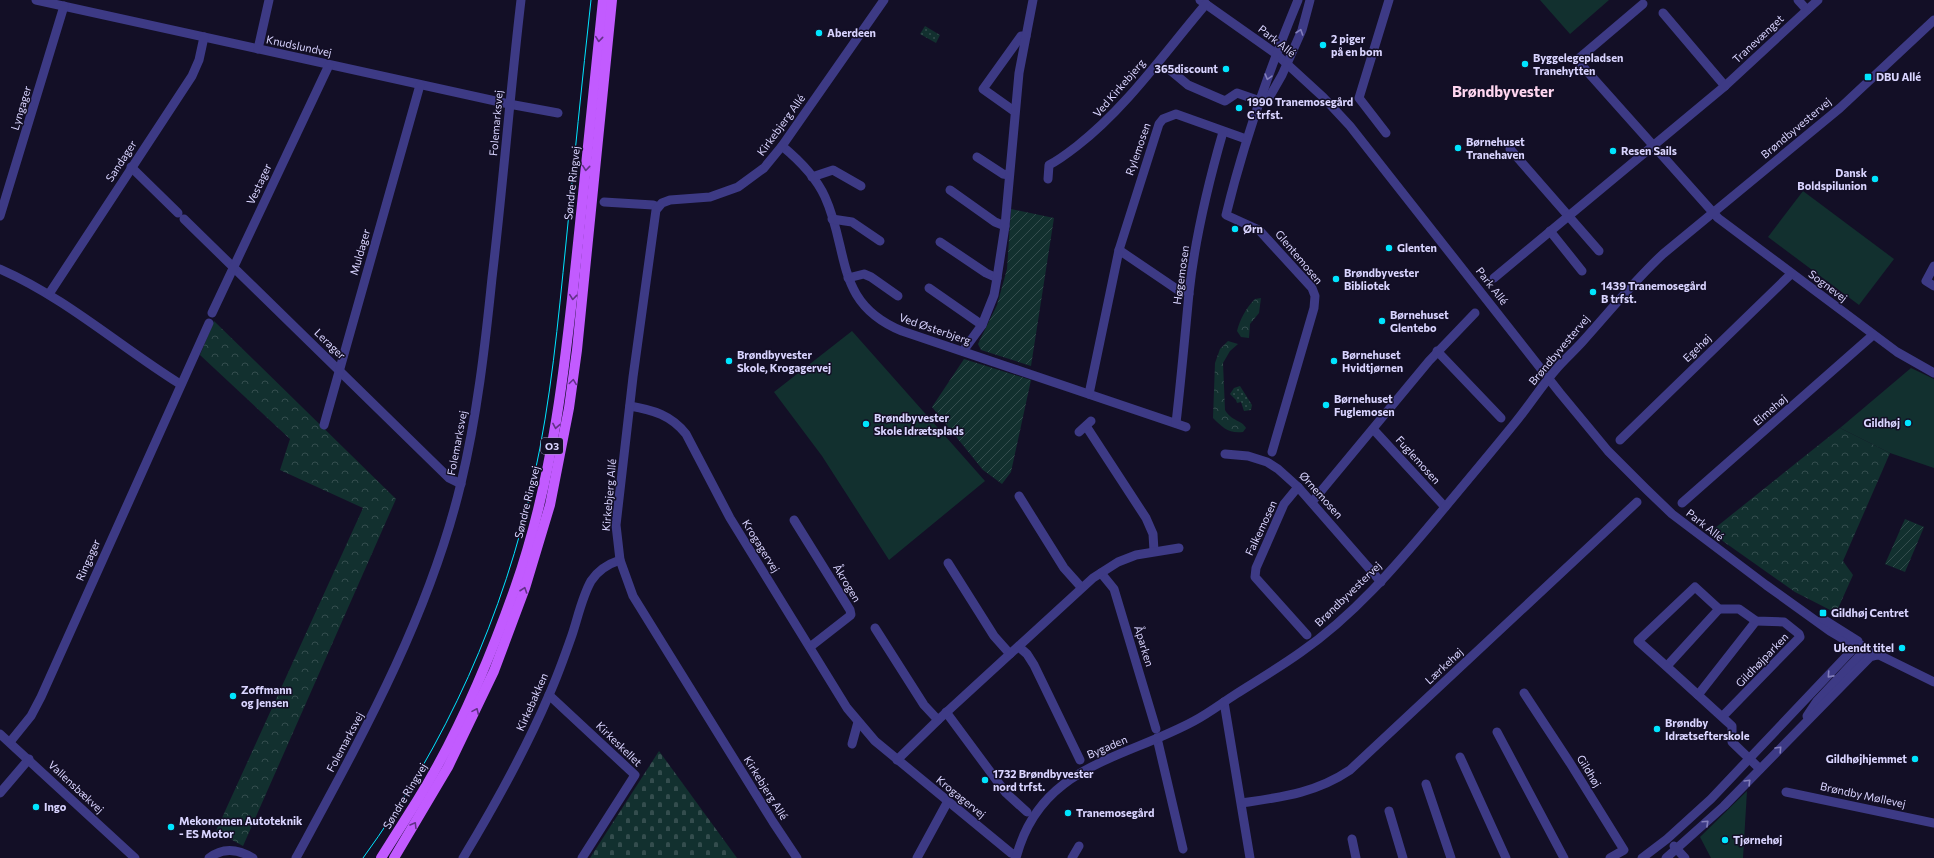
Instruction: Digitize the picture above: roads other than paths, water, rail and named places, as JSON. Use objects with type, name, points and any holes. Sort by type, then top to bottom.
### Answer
[{"type":"main road","name":"Søndre Ringvej","points":[[381,858],[418,800],[464,714],[516,586],[540,502],[552,447],[567,349],[603,0]]},
{"type":"main road","name":"Søndre Ringvej","points":[[394,858],[448,767],[472,720],[494,671],[525,588],[550,505],[567,422],[576,357],[612,0]]},
{"type":"street","name":"Knudslundvej","points":[[36,0],[509,104],[558,113]]},
{"type":"street","points":[[258,49],[269,0]]},
{"type":"street","name":"Folemarksvej","points":[[296,858],[361,739],[411,632],[437,564],[461,484],[480,389],[503,184],[509,104],[521,0]]},
{"type":"street","name":"Kirkebjerg Allé","points":[[797,858],[632,596],[620,560],[616,524],[655,213],[658,207],[670,200],[710,197],[733,189],[748,181],[764,168],[782,146],[884,0]]},
{"type":"street","points":[[963,351],[982,325],[989,309],[997,278],[1005,226],[1014,111],[1033,0]]},
{"type":"street","name":"Glentemosen","points":[[1272,452],[1314,308],[1315,296],[1312,288],[1259,230],[1226,215],[1246,139],[1276,53],[1298,0]]},
{"type":"street","points":[[1170,70],[1188,86],[1225,101],[1237,93],[1260,101],[1270,96],[1274,91],[1302,30],[1310,0]]},
{"type":"street","points":[[1386,133],[1359,98],[1389,0]]},
{"type":"street","points":[[1798,0],[1807,10]]},
{"type":"street","name":"Tranevænget","points":[[1494,278],[1726,86],[1818,0]]},
{"type":"street","name":"Park Allé","points":[[1203,2],[1276,53],[1350,126],[1608,452],[1658,501],[1766,586],[1830,631],[1934,682]]},
{"type":"street","name":"Ved Kirkebjerg","points":[[1048,179],[1049,164],[1059,160],[1097,131],[1137,87],[1203,2]]},
{"type":"street","points":[[1643,4],[1577,60],[1712,212]]},
{"type":"street","name":"Lyngager","points":[[0,216],[64,6]]},
{"type":"street","points":[[1663,13],[1726,86]]},
{"type":"street","name":"Brøndbyvestervej","points":[[1220,705],[1315,643],[1346,617],[1381,582],[1445,507],[1549,379],[1640,276],[1712,212],[1840,108],[1934,20]]},
{"type":"street","points":[[1014,111],[983,89],[1021,36],[1026,36]]},
{"type":"street","name":"Sandager","points":[[49,294],[192,76],[199,60],[204,37]]},
{"type":"street","name":"Vestager","points":[[212,313],[329,65]]},
{"type":"street","name":"Muldager","points":[[324,425],[420,84]]},
{"type":"street","name":"Rylemosen","points":[[1089,394],[1118,250],[1159,124],[1163,119],[1176,114],[1246,139]]},
{"type":"street","name":"Høgemosen","points":[[1176,423],[1189,294],[1202,214],[1223,132]]},
{"type":"street","name":"Ved Østerbjerg","points":[[782,146],[812,177],[825,197],[848,278],[856,295],[870,312],[885,323],[902,331],[1089,394]]},
{"type":"street","points":[[1510,149],[1599,251]]},
{"type":"street","points":[[977,157],[1003,174],[1009,175]]},
{"type":"street","name":"Lerager","points":[[131,167],[449,478],[461,484]]},
{"type":"street","points":[[812,177],[832,170],[861,186]]},
{"type":"street","points":[[950,190],[995,222],[1005,226]]},
{"type":"street","points":[[604,202],[653,205],[658,207]]},
{"type":"street","name":"Sognevej","points":[[1712,212],[1897,352],[1934,374]]},
{"type":"street","points":[[832,219],[852,222],[880,241]]},
{"type":"street","points":[[1550,231],[1582,271]]},
{"type":"street","points":[[940,242],[986,274],[997,278]]},
{"type":"street","points":[[1118,250],[1181,292],[1189,294]]},
{"type":"street","points":[[1934,266],[1926,281],[1934,286]]},
{"type":"street","points":[[0,269],[49,294],[180,384]]},
{"type":"street","name":"Ved Østerbjerg","points":[[848,278],[864,274],[871,276],[898,296]]},
{"type":"street","name":"Egehøj","points":[[1620,440],[1792,274]]},
{"type":"street","points":[[929,288],[982,325]]},
{"type":"street","points":[[1312,502],[1437,351],[1475,313]]},
{"type":"street","name":"Ringager","points":[[10,742],[31,716],[41,696],[208,323]]},
{"type":"street","name":"Elmehøj","points":[[1682,503],[1874,335]]},
{"type":"street","points":[[1437,351],[1500,418]]},
{"type":"street","points":[[1089,394],[1186,427]]},
{"type":"street","name":"Krogagervej","points":[[630,406],[664,415],[676,422],[686,434],[723,506],[858,722],[874,741],[1016,857]]},
{"type":"street","points":[[1086,426],[1146,518],[1152,534],[1154,551]]},
{"type":"street","name":"Fuglemosen","points":[[1373,428],[1445,507]]},
{"type":"street","name":"Ørnemosen","points":[[1225,454],[1248,456],[1267,462],[1278,469],[1312,502],[1381,582]]},
{"type":"street","name":"Falkemosen","points":[[1298,487],[1284,504],[1256,568],[1255,576],[1307,635]]},
{"type":"street","points":[[1019,496],[1064,568],[1082,588]]},
{"type":"street","name":"Lærkehøj","points":[[1242,803],[1308,791],[1337,779],[1350,770],[1637,502]]},
{"type":"street","name":"Åkrogen","points":[[794,520],[850,610],[851,615],[810,647]]},
{"type":"street","points":[[897,760],[946,712],[1101,572],[1118,562],[1154,551],[1179,548]]},
{"type":"street","name":"Kirkebakken","points":[[464,858],[491,813],[517,764],[549,694],[572,635],[587,589],[598,572],[608,565],[620,560]]},
{"type":"street","points":[[948,563],[994,636],[1010,654]]},
{"type":"street","name":"Åparken","points":[[1101,572],[1114,588],[1157,734]]},
{"type":"street","points":[[1698,695],[1756,621],[1739,609],[1718,609],[1695,587],[1638,641],[1732,726],[1732,742],[1760,769]]},
{"type":"street","points":[[1667,666],[1718,609]]},
{"type":"street","name":"Gildhøjparken","points":[[1722,717],[1800,637],[1787,623],[1756,621]]},
{"type":"street","points":[[875,628],[924,705],[938,720]]},
{"type":"street","points":[[1019,646],[1034,665],[1080,760]]},
{"type":"street","points":[[1798,729],[1817,701],[1861,647]]},
{"type":"street","points":[[1642,858],[1667,839],[1711,799],[1861,647]]},
{"type":"street","points":[[1657,847],[1667,858],[1724,806],[1870,657],[1877,655]]},
{"type":"street","name":"Gildhøj","points":[[1524,693],[1624,850],[1610,858]]},
{"type":"street","name":"Kirkeskellet","points":[[549,694],[635,775],[582,858]]},
{"type":"street","points":[[1220,705],[1242,803],[1250,858]]},
{"type":"street","name":"Bygaden","points":[[1016,857],[1033,816],[1040,806],[1066,781],[1084,770],[1157,734],[1196,720],[1220,705]]},
{"type":"street","points":[[946,712],[1006,793],[1027,812]]},
{"type":"street","points":[[852,744],[858,722]]},
{"type":"street","points":[[1497,732],[1564,858]]},
{"type":"street","name":"Vallensbækvej","points":[[0,734],[29,759],[135,858]]},
{"type":"street","points":[[1157,734],[1182,849]]},
{"type":"street","points":[[1460,757],[1506,858]]},
{"type":"street","points":[[0,793],[29,759]]},
{"type":"street","points":[[1426,784],[1452,858]]},
{"type":"street","name":"Brøndby Møllevej","points":[[1786,792],[1934,823]]},
{"type":"street","points":[[917,858],[948,801]]},
{"type":"street","points":[[1389,811],[1403,858]]},
{"type":"street","points":[[1352,839],[1356,858]]},
{"type":"street","points":[[1667,839],[1685,858]]},
{"type":"street","points":[[1072,858],[1080,846]]},
{"type":"street","points":[[209,858],[218,852],[228,850],[241,852],[253,858]]},
{"type":"tram line","points":[[363,858],[393,815],[421,770],[446,724],[489,628],[506,579],[521,528],[540,448],[553,361],[591,0]]},
{"type":"place","name":"Aberdeen","points":[[819,33]]},
{"type":"place","name":"2 piger på en bom","points":[[1323,45]]},
{"type":"place","name":"Byggelegepladsen Tranehytten","points":[[1525,64]]},
{"type":"place","name":"365discount","points":[[1226,69]]},
{"type":"place","name":"DBU Allé","points":[[1868,77]]},
{"type":"place","name":"1990 Tranemosegård C trfst.","points":[[1239,108]]},
{"type":"place","name":"Børnehuset Tranehaven","points":[[1458,148]]},
{"type":"place","name":"Resen Sails","points":[[1613,151]]},
{"type":"place","name":"Dansk Boldspilunion","points":[[1875,179]]},
{"type":"place","name":"Ørn","points":[[1235,229]]},
{"type":"place","name":"Glenten","points":[[1389,248]]},
{"type":"place","name":"Brøndbyvester Bibliotek","points":[[1336,279]]},
{"type":"place","name":"1439 Tranemosegård B trfst.","points":[[1593,292]]},
{"type":"place","name":"Børnehuset Glentebo","points":[[1382,321]]},
{"type":"place","name":"Brøndbyvester Skole, Krogagervej","points":[[729,361]]},
{"type":"place","name":"Børnehuset Hvidtjørnen","points":[[1334,361]]},
{"type":"place","name":"Børnehuset Fuglemosen","points":[[1326,405]]},
{"type":"place","name":"Gildhøj","points":[[1908,423]]},
{"type":"place","name":"Brøndbyvester Skole Idrætsplads","points":[[866,424]]},
{"type":"place","name":"Gildhøj Centret","points":[[1823,613]]},
{"type":"place","name":"Ukendt titel","points":[[1902,648]]},
{"type":"place","name":"Zoffmann og Jensen","points":[[233,696]]},
{"type":"place","name":"Brøndby Idrætsefterskole","points":[[1657,729]]},
{"type":"place","name":"Gildhøjhjemmet","points":[[1915,759]]},
{"type":"place","name":"1732 Brøndbyvester nord trfst.","points":[[985,780]]},
{"type":"place","name":"Ingo","points":[[36,807]]},
{"type":"place","name":"Tranemosegård","points":[[1068,813]]},
{"type":"place","name":"Mekonomen Autoteknik - ES Motor","points":[[171,827]]},
{"type":"place","name":"Tjørnehøj","points":[[1725,840]]},
{"type":"district","name":"Brøndbyvester","points":[[1503,92]]}]
